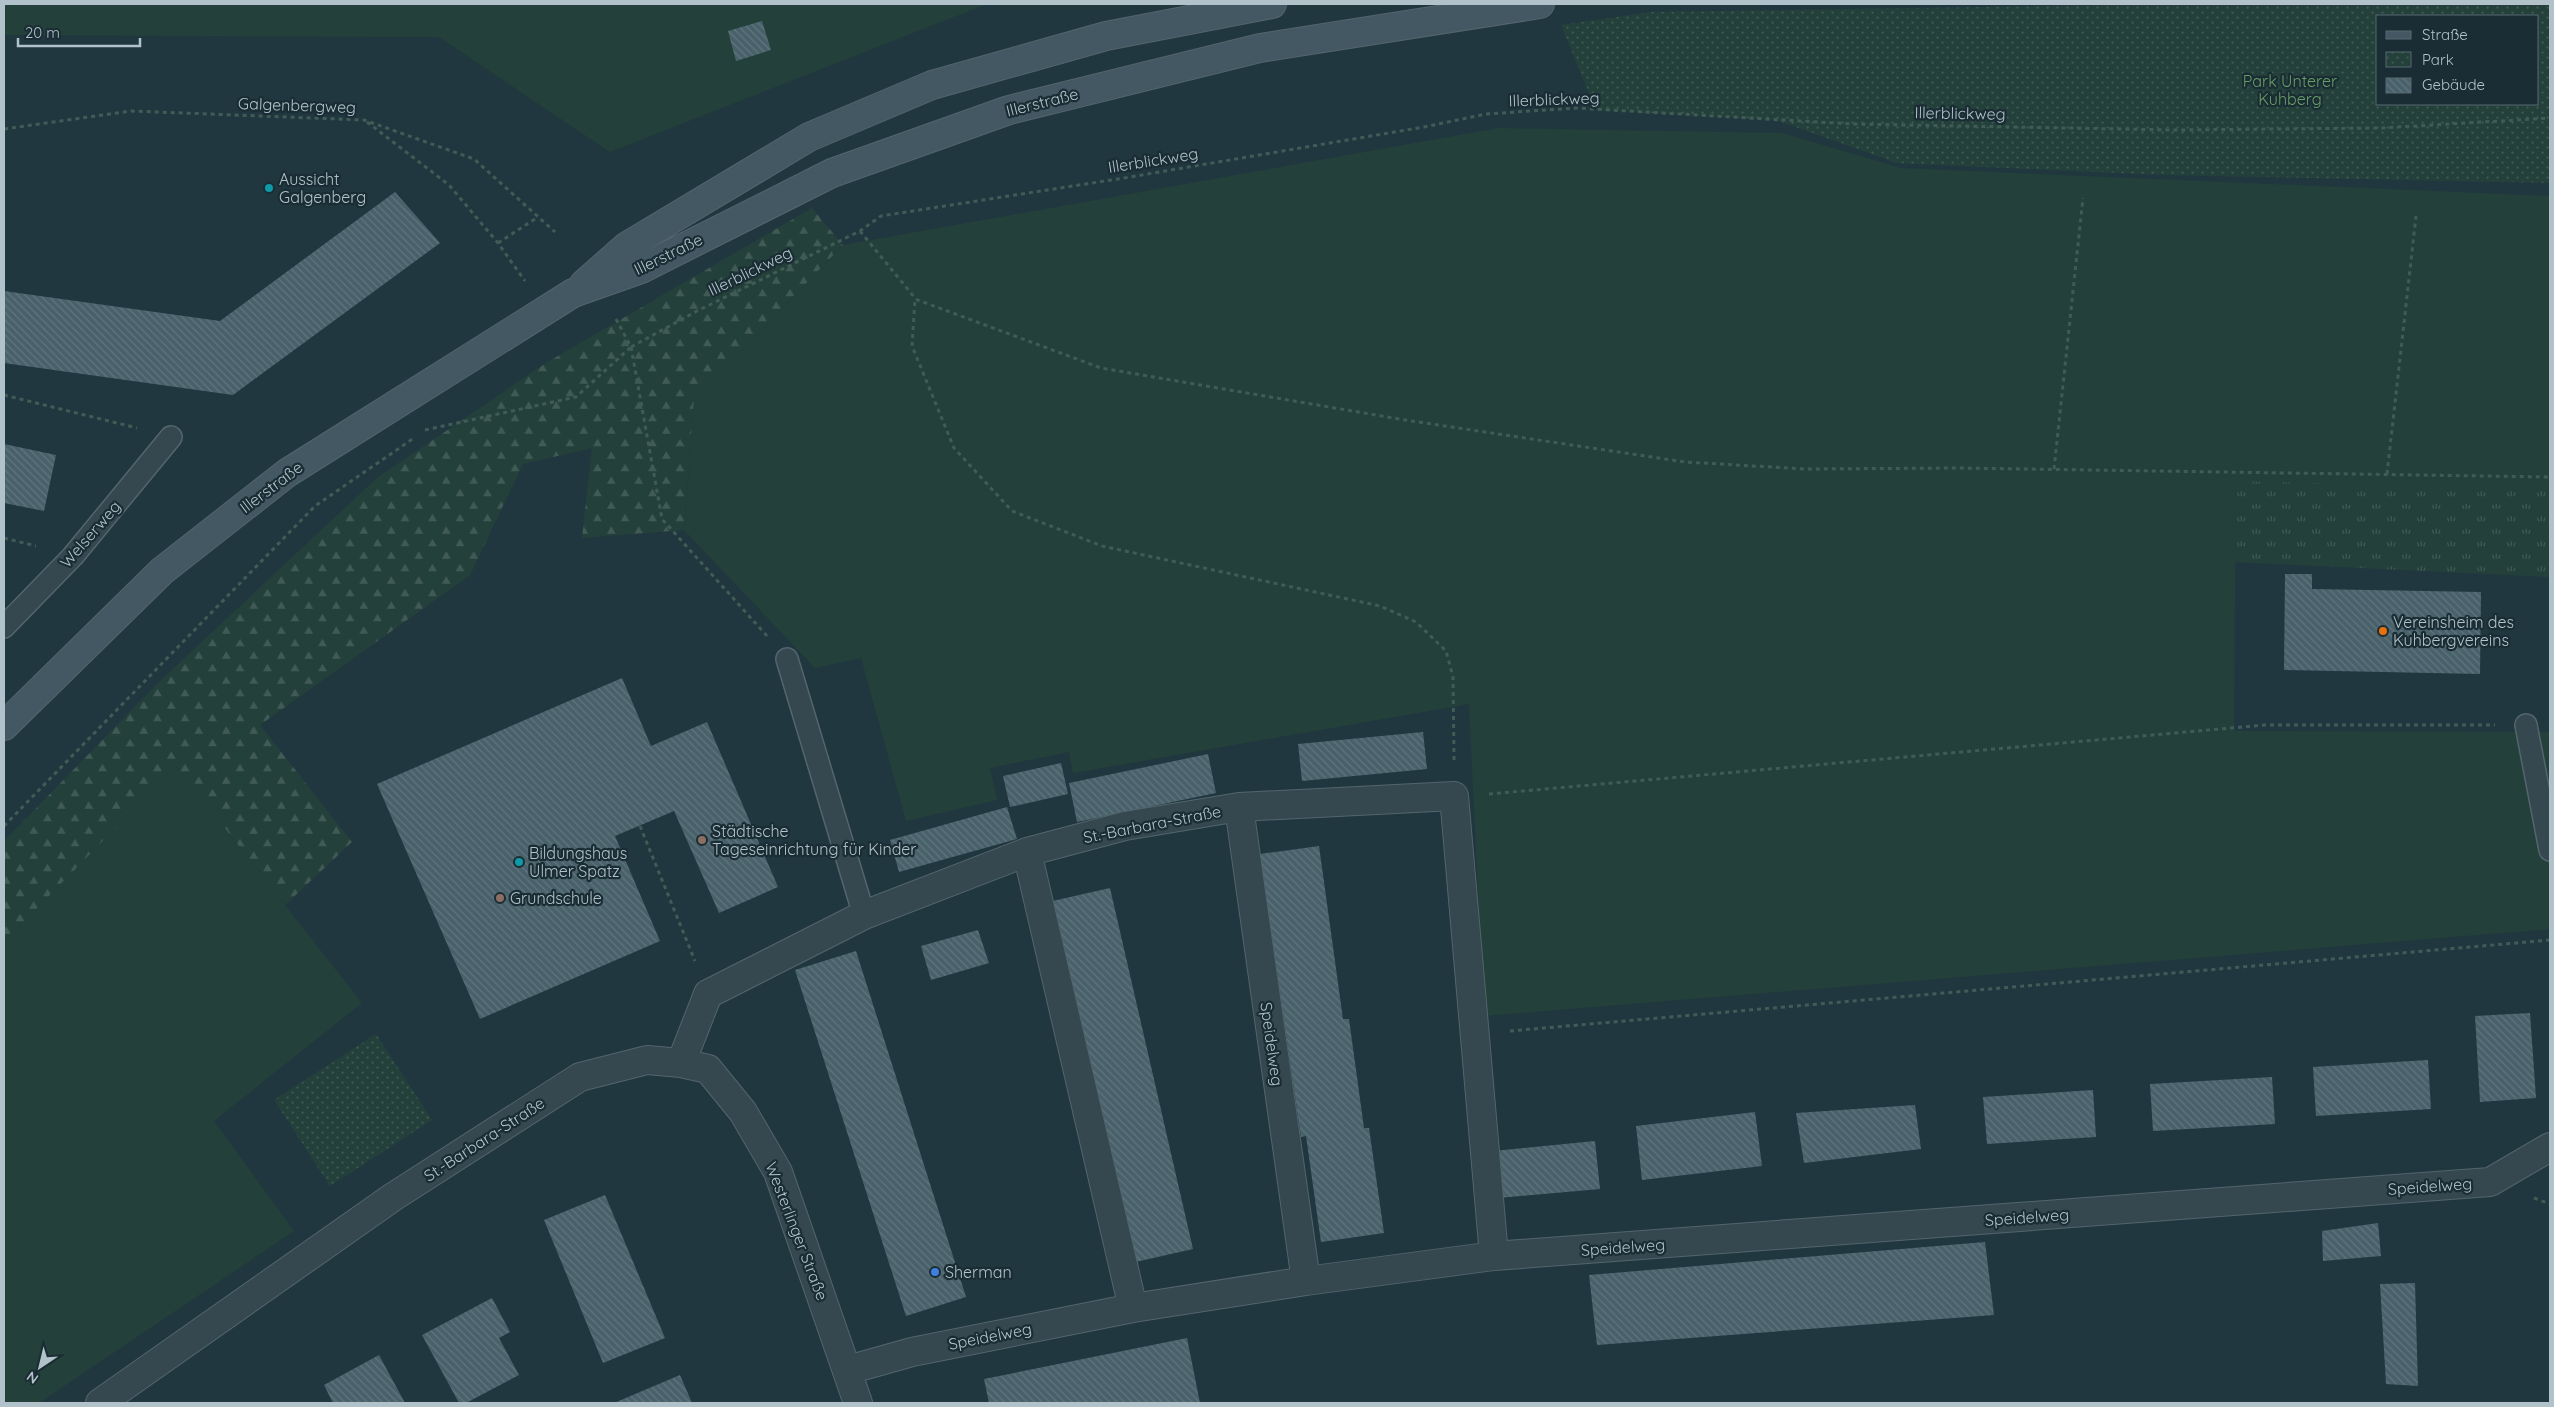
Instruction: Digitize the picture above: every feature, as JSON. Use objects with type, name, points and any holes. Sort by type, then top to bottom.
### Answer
[{"type":"main road","name":"Illerstraße","points":[[573,293],[627,246],[808,137],[924,88],[1106,36],[1272,4]]},
{"type":"main road","name":"Illerstraße","points":[[4,726],[162,571],[287,474],[544,309],[573,293],[641,269],[832,172],[1009,110],[1260,48],[1540,4]]},
{"type":"street","name":"St.-Barbara-Straße","points":[[708,994],[864,915],[1027,852],[1125,826],[1239,807],[1454,796]]},
{"type":"street","points":[[1454,796],[1494,1256]]},
{"type":"street","name":"Speidelweg","points":[[1239,807],[1306,1281]]},
{"type":"street","points":[[1027,852],[1133,1308]]},
{"type":"street","points":[[681,1063],[708,994]]},
{"type":"street","name":"St.-Barbara-Straße","points":[[100,1403],[393,1198],[580,1077],[647,1060],[681,1063]]},
{"type":"street","name":"Westerlinger Straße","points":[[681,1063],[708,1069],[743,1112],[778,1172],[858,1403]]},
{"type":"street","name":"Speidelweg","points":[[848,1370],[912,1352],[1133,1308],[1306,1281],[1494,1256],[2490,1182],[2550,1147]]},
{"type":"lane","name":"Welserweg","points":[[4,627],[73,556],[171,437]]},
{"type":"lane","points":[[787,659],[864,915]]},
{"type":"lane","points":[[2526,725],[2550,850]]},
{"type":"path","name":"Illerblickweg","points":[[4,826],[315,506],[426,430],[576,398],[631,347],[697,311],[860,231],[881,216],[1134,176],[1424,127],[1486,114],[1576,108],[1853,124],[2174,130],[2382,128],[2550,118]]},
{"type":"path","name":"Galgenbergweg","points":[[4,129],[131,111],[364,120],[474,159],[555,232]]},
{"type":"path","points":[[364,120],[448,186],[498,243],[544,309]]},
{"type":"path","points":[[2054,469],[2083,198]]},
{"type":"path","points":[[2387,474],[2416,216]]},
{"type":"path","points":[[498,243],[538,217]]},
{"type":"path","points":[[860,231],[915,299],[1101,368],[1405,420],[1675,460],[1805,469],[2054,469],[2550,477]]},
{"type":"path","points":[[915,299],[912,346],[954,448],[1012,511],[1102,546],[1380,606],[1416,622],[1446,651],[1453,677],[1454,796],[2265,725],[2526,725]]},
{"type":"path","points":[[616,319],[631,347],[662,519],[787,659]]},
{"type":"path","points":[[4,395],[171,437]]},
{"type":"path","points":[[640,826],[708,994]]},
{"type":"path","points":[[1475,1034],[2550,940]]},
{"type":"green space","points":[[4,4],[987,4],[610,152],[439,37],[4,35]]},
{"type":"green space","name":"Park Unterer Kuhberg","points":[[2176,4],[2550,4],[2550,183],[2163,175],[1897,163],[1776,120],[1596,110],[1561,25],[1651,12]]},
{"type":"green space","points":[[1499,128],[1782,133],[1901,168],[2550,196],[2550,490],[2236,481],[2234,731],[2550,732],[2550,929],[1484,1016],[1469,704],[1073,773],[1069,752],[990,768],[997,800],[906,821],[861,658],[815,668],[684,530],[694,401],[843,245]]},
{"type":"green space","points":[[812,208],[843,245],[694,401],[684,530],[582,538],[592,448],[523,464],[470,575],[260,725],[352,842],[285,905],[176,766],[4,947],[4,841],[160,681],[377,478],[546,363]]},
{"type":"green space","points":[[2235,472],[2550,484],[2550,577],[2234,562]]},
{"type":"green space","points":[[176,766],[362,1003],[214,1121],[294,1231],[39,1403],[4,1403],[4,942]]},
{"type":"green space","points":[[376,1034],[432,1120],[330,1186],[274,1100]]},
{"type":"building","points":[[762,21],[771,50],[736,61],[728,31]]},
{"type":"building","points":[[395,192],[440,243],[233,395],[4,363],[4,291],[220,321]]},
{"type":"building","points":[[4,444],[56,455],[44,511],[4,503]]},
{"type":"building","name":"Vereinsheim des Kuhbergvereins","points":[[2285,574],[2312,574],[2312,589],[2481,592],[2480,674],[2284,670]]},
{"type":"building","name":"Bildungshaus Ulmer Spatz","points":[[622,678],[651,746],[707,722],[778,887],[719,913],[674,811],[615,836],[660,941],[480,1019],[377,784]]},
{"type":"building","points":[[1423,732],[1427,769],[1302,781],[1298,744]]},
{"type":"building","points":[[1208,754],[1216,793],[1077,822],[1069,783]]},
{"type":"building","points":[[1061,763],[1068,794],[1010,807],[1003,776]]},
{"type":"building","points":[[1007,807],[1017,839],[899,872],[890,840]]},
{"type":"building","points":[[1319,846],[1343,1019],[1349,1019],[1364,1128],[1369,1128],[1384,1233],[1321,1242],[1306,1136],[1301,1137],[1260,854]]},
{"type":"building","points":[[1110,888],[1193,1249],[1131,1263],[1048,902]]},
{"type":"building","points":[[978,930],[989,963],[931,980],[921,946]]},
{"type":"building","points":[[856,951],[966,1297],[906,1316],[795,970]]},
{"type":"building","points":[[2530,1013],[2536,1098],[2480,1102],[2475,1016]]},
{"type":"building","points":[[2428,1060],[2431,1109],[2316,1116],[2313,1067]]},
{"type":"building","points":[[2272,1077],[2275,1124],[2153,1131],[2150,1084]]},
{"type":"building","points":[[2093,1090],[2096,1137],[1987,1144],[1983,1097]]},
{"type":"building","points":[[1915,1105],[1921,1149],[1804,1163],[1796,1113]]},
{"type":"building","points":[[1755,1112],[1762,1166],[1642,1180],[1636,1126]]},
{"type":"building","points":[[1595,1141],[1600,1189],[1498,1198],[1494,1151]]},
{"type":"building","points":[[605,1195],[665,1338],[603,1363],[544,1220]]},
{"type":"building","points":[[2378,1223],[2381,1256],[2323,1261],[2322,1231]]},
{"type":"building","points":[[1985,1242],[1994,1315],[1597,1345],[1589,1275]]},
{"type":"building","points":[[2415,1283],[2418,1386],[2386,1384],[2380,1284]]},
{"type":"building","points":[[492,1298],[510,1332],[499,1338],[519,1375],[466,1403],[459,1403],[422,1335]]},
{"type":"building","points":[[1187,1338],[1200,1403],[989,1403],[984,1379]]},
{"type":"building","points":[[379,1355],[405,1403],[333,1403],[324,1385]]},
{"type":"building","points":[[680,1375],[692,1403],[614,1403]]},
{"type":"place","name":"Aussicht Galgenberg","points":[[269,188]]},
{"type":"place","name":"Vereinsheim des Kuhbergvereins","points":[[2383,631]]},
{"type":"place","name":"Städtische Tageseinrichtung für Kinder","points":[[702,840]]},
{"type":"place","name":"Bildungshaus Ulmer Spatz","points":[[519,862]]},
{"type":"place","name":"Grundschule","points":[[500,898]]},
{"type":"place","name":"Sherman","points":[[935,1272]]}]
